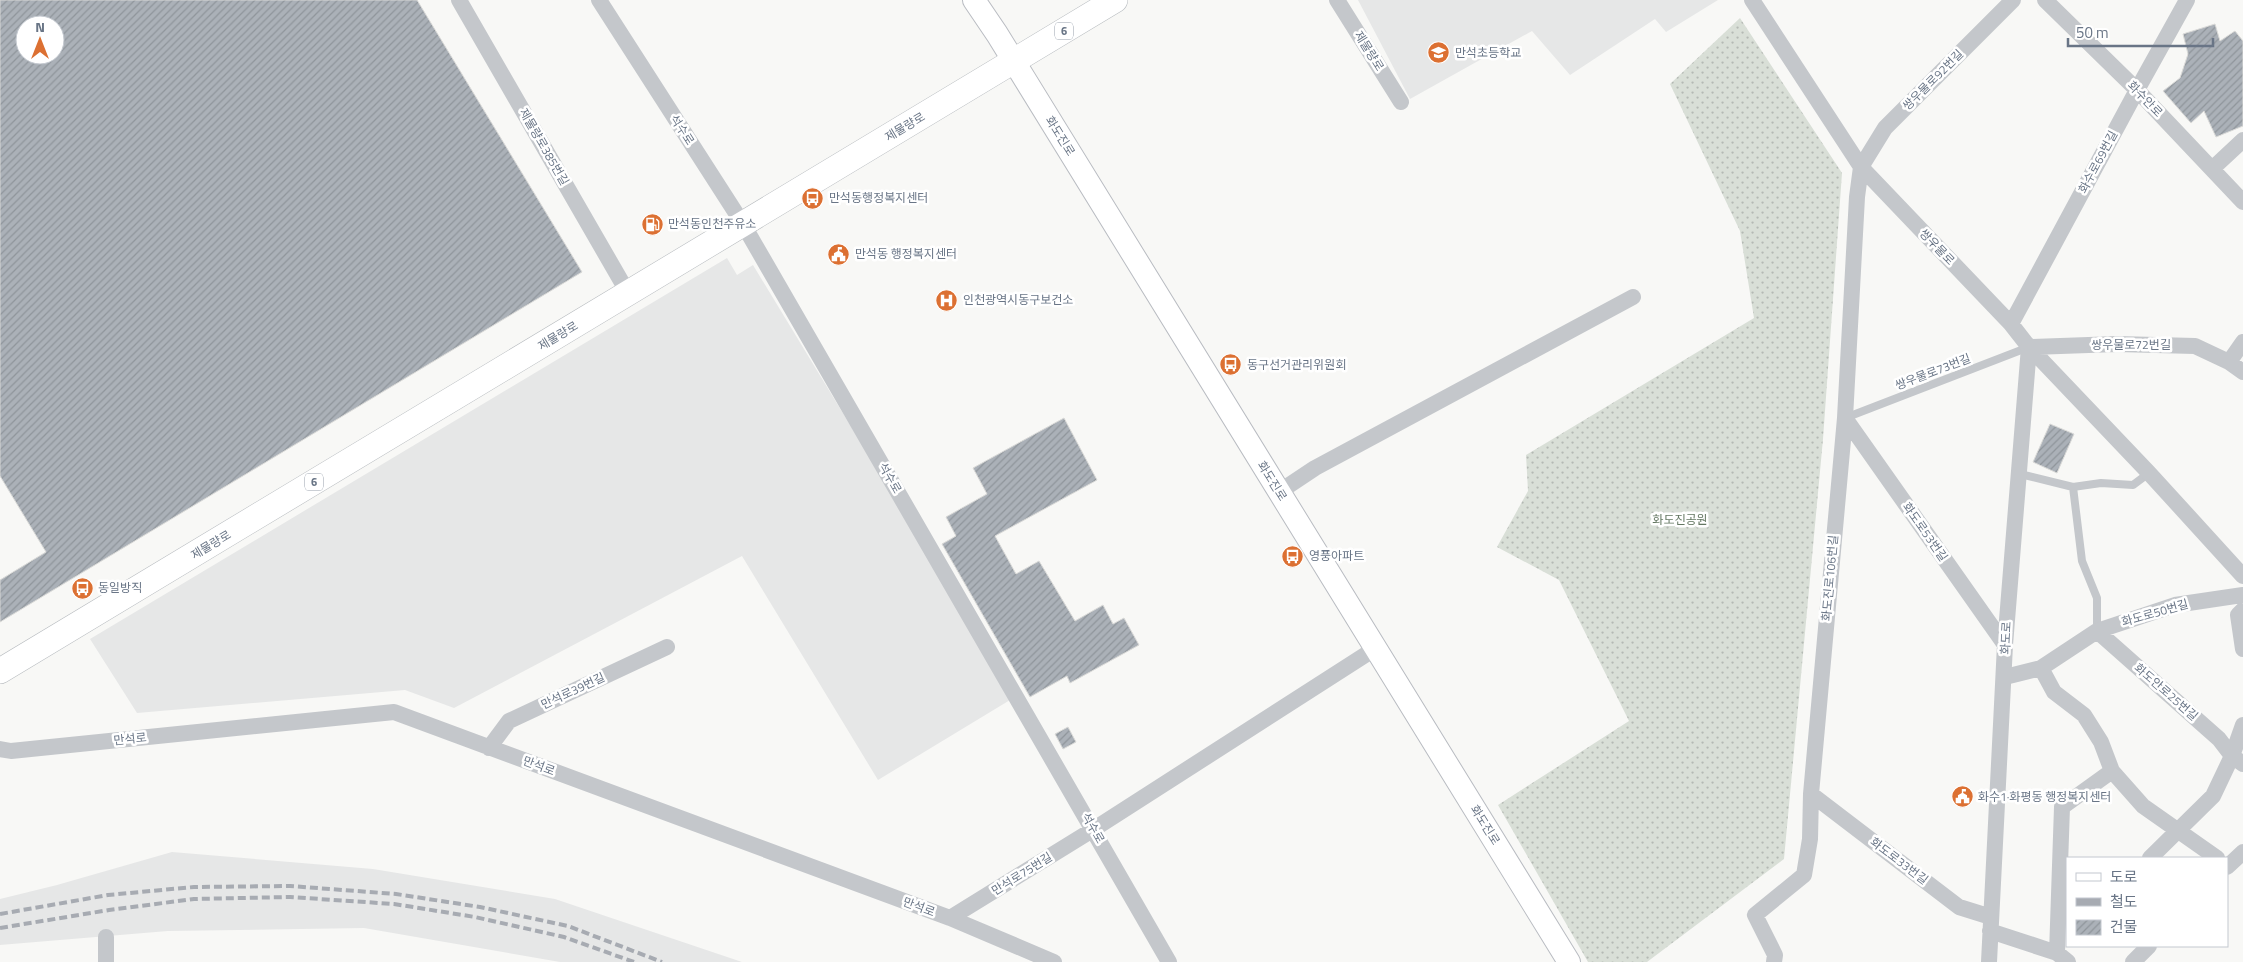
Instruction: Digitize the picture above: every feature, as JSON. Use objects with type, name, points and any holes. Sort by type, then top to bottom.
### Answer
[{"type":"main road","name":"제물량로","points":[[0,671],[1115,0]]},
{"type":"street","name":"제물량로385번길","points":[[459,0],[628,293]]},
{"type":"street","name":"석수로","points":[[599,0],[743,224],[1094,829],[1169,962]]},
{"type":"street","name":"화도진로","points":[[974,0],[1569,962]]},
{"type":"street","name":"제물량로","points":[[1337,0],[1401,102]]},
{"type":"street","name":"쌍우물로","points":[[1752,0],[1861,166],[2011,324],[2029,347],[2149,472],[2243,576]]},
{"type":"street","name":"쌍우물로92번길","points":[[1861,166],[1885,128],[2012,0]]},
{"type":"street","name":"화수안로","points":[[2044,0],[2137,90],[2243,202]]},
{"type":"street","name":"화수로69번길","points":[[2011,324],[2187,0]]},
{"type":"street","points":[[2212,169],[2243,140]]},
{"type":"street","name":"화도진로106번길","points":[[1774,962],[1775,955],[1755,915],[1804,874],[1810,839],[1811,794],[1844,418],[1857,197],[1861,166]]},
{"type":"street","points":[[1279,492],[1315,468],[1633,297]]},
{"type":"street","points":[[2229,362],[2243,342]]},
{"type":"street","name":"쌍우물로72번길","points":[[2029,347],[2117,344],[2195,346],[2229,362],[2243,372]]},
{"type":"street","name":"화도로","points":[[1989,962],[2005,677],[2005,645],[2029,347]]},
{"type":"street","name":"화도로53번길","points":[[1844,418],[2005,645]]},
{"type":"street","name":"화도로50번길","points":[[2005,677],[2041,668],[2097,631],[2175,605],[2243,594]]},
{"type":"street","points":[[2243,610],[2238,615],[2243,649]]},
{"type":"street","name":"화도안로25번길","points":[[2097,631],[2219,739],[2238,760]]},
{"type":"street","name":"만석로39번길","points":[[489,748],[509,721],[667,647]]},
{"type":"street","name":"만석로75번길","points":[[950,918],[1094,829],[1376,648]]},
{"type":"street","points":[[2041,668],[2054,692],[2084,715],[2101,742],[2112,771],[2142,806],[2214,857]]},
{"type":"street","name":"만석로","points":[[0,749],[11,751],[394,712],[950,918],[1054,962]]},
{"type":"street","points":[[2151,857],[2213,796],[2238,760],[2243,725]]},
{"type":"street","points":[[1991,924],[2064,953],[2062,807],[2112,771]]},
{"type":"street","name":"화도로33번길","points":[[1811,794],[1959,907],[1991,924]]},
{"type":"street","points":[[2228,861],[2243,852]]},
{"type":"street","points":[[106,937],[106,962]]},
{"type":"street","points":[[2133,962],[2147,947]]},
{"type":"lane","name":"쌍우물로73번길","points":[[1844,418],[2029,347]]},
{"type":"lane","points":[[2020,474],[2073,487],[2101,483],[2133,485],[2149,472]]},
{"type":"lane","points":[[2073,487],[2082,561],[2097,598],[2097,631]]},
{"type":"shaded area","name":"만석초등학교","points":[[1358,0],[1718,0],[1666,32],[1655,19],[1570,75],[1532,31],[1410,99]]},
{"type":"shaded area","points":[[727,258],[737,275],[753,265],[1015,697],[878,780],[742,556],[454,708],[405,690],[137,713],[90,639]]},
{"type":"shaded area","points":[[172,852],[373,869],[555,899],[742,962],[560,962],[364,928],[168,931],[0,945],[0,899],[57,885]]},
{"type":"green space","name":"화도진공원","points":[[1740,18],[1842,173],[1823,439],[1784,859],[1647,962],[1588,962],[1498,805],[1629,721],[1559,580],[1497,547],[1528,491],[1526,455],[1754,318],[1740,231],[1670,84]]},
{"type":"building","points":[[0,0],[417,0],[582,272],[0,622],[0,580],[46,552],[0,476]]},
{"type":"building","points":[[2215,24],[2220,41],[2235,31],[2243,41],[2243,126],[2216,137],[2204,111],[2191,123],[2163,91],[2180,78],[2188,54],[2183,34]]},
{"type":"building","points":[[1064,418],[1097,480],[995,536],[1016,574],[1039,561],[1075,621],[1103,605],[1113,624],[1124,618],[1139,645],[1070,683],[1067,676],[1030,697],[942,544],[956,536],[946,517],[987,494],[973,468]]},
{"type":"building","points":[[2050,424],[2074,434],[2057,473],[2033,462]]},
{"type":"building","points":[[1068,727],[1076,742],[1063,749],[1055,734]]},
{"type":"railway","points":[[0,914],[108,895],[194,887],[290,886],[396,894],[480,907],[568,926],[662,962]]},
{"type":"railway","points":[[0,928],[109,910],[194,899],[290,897],[394,904],[475,917],[564,937],[634,962]]},
{"type":"place","name":"만석초등학교","points":[[1439,53]]},
{"type":"place","name":"만석동행정복지센터","points":[[813,198]]},
{"type":"place","name":"만석동인천주유소","points":[[652,224]]},
{"type":"place","name":"만석동 행정복지센터","points":[[839,254]]},
{"type":"place","name":"인천광역시동구보건소","points":[[947,300]]},
{"type":"place","name":"동구선거관리위원회","points":[[1231,365]]},
{"type":"place","name":"영풍아파트","points":[[1293,556]]},
{"type":"place","name":"동일방직","points":[[82,588]]},
{"type":"place","name":"화수1·화평동 행정복지센터","points":[[1962,797]]}]
